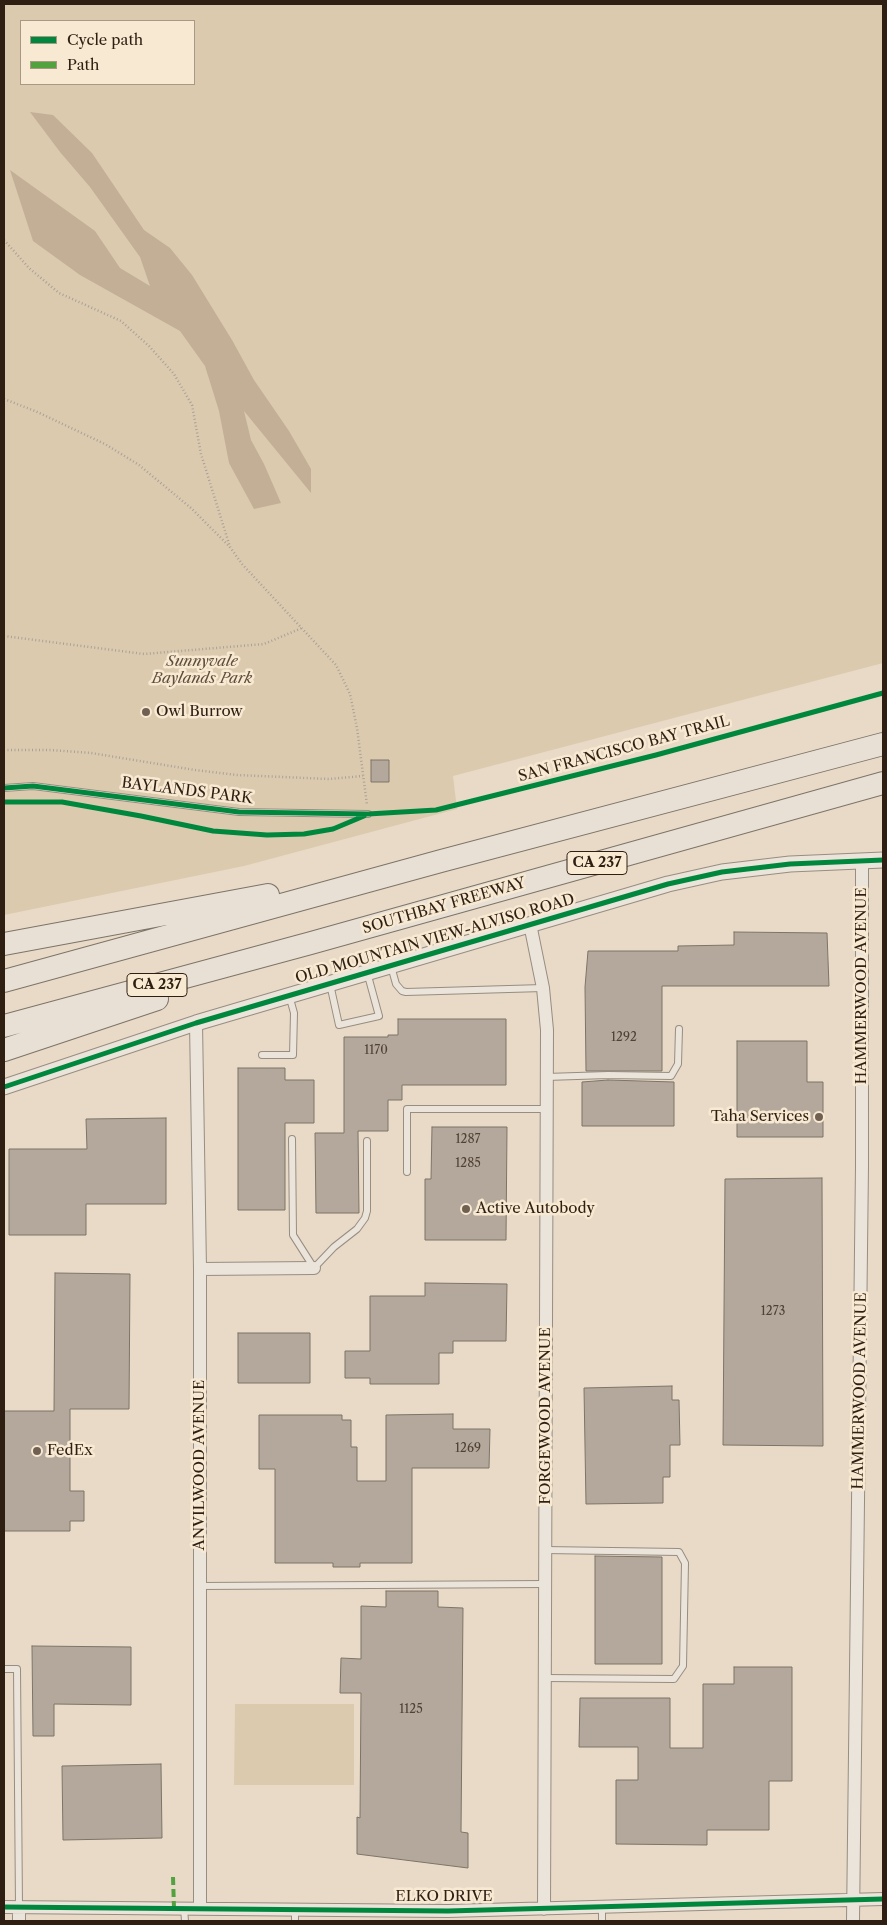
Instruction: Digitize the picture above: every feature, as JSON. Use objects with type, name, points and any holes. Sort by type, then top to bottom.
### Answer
[{"type":"highway","points":[[4,981],[441,861],[883,744]]},
{"type":"highway","name":"SOUTHBAY FREEWAY","points":[[4,1026],[311,943],[883,783]]},
{"type":"highway","points":[[4,944],[441,861]]},
{"type":"highway","points":[[4,1050],[138,1006],[311,943]]},
{"type":"street","name":"OLD MOUNTAIN VIEW-ALVISO ROAD","points":[[4,1087],[196,1023],[668,884],[722,872],[790,864],[883,860]]},
{"type":"street","name":"HAMMERWOOD AVENUE","points":[[853,1921],[860,1410],[862,861]]},
{"type":"street","name":"FORGEWOOD AVENUE","points":[[530,924],[543,988],[546,1030],[544,1909]]},
{"type":"street","name":"ANVILWOOD AVENUE","points":[[196,1023],[200,1269],[200,1908]]},
{"type":"street","points":[[200,1269],[314,1268]]},
{"type":"street","name":"ELKO DRIVE","points":[[4,1906],[200,1908],[295,1915],[448,1916],[544,1909],[883,1899]]},
{"type":"street","points":[[19,1907],[19,1921]]},
{"type":"lane","name":"BAYLANDS PARK","points":[[4,788],[33,786],[239,812],[368,814]]},
{"type":"lane","points":[[391,965],[396,984],[402,991],[406,992],[543,988]]},
{"type":"lane","points":[[330,983],[339,1025],[379,1016],[367,972]]},
{"type":"lane","points":[[262,1055],[293,1055],[294,1013],[289,995]]},
{"type":"lane","points":[[546,1077],[608,1075],[671,1076],[678,1064],[679,1029]]},
{"type":"lane","points":[[407,1172],[407,1109],[547,1109]]},
{"type":"lane","points":[[292,1139],[293,1235],[314,1268],[334,1247],[357,1229],[365,1218],[367,1211],[367,1141]]},
{"type":"lane","points":[[545,1550],[680,1552],[684,1563],[683,1666],[674,1679],[545,1678]]},
{"type":"lane","points":[[200,1586],[545,1584]]},
{"type":"lane","points":[[4,1669],[17,1669],[19,1907]]},
{"type":"lane","points":[[602,1907],[602,1921]]},
{"type":"lane","points":[[184,1908],[185,1921]]},
{"type":"path","points":[[4,240],[29,268],[59,293],[121,321],[149,346],[174,374],[192,405],[201,454],[221,513],[230,547]]},
{"type":"path","points":[[4,399],[35,411],[105,444],[139,465],[191,508],[230,547],[242,564],[336,664],[350,694],[357,728],[368,814]]},
{"type":"path","points":[[4,636],[144,654],[264,644],[302,628]]},
{"type":"path","points":[[4,750],[51,750],[91,753],[237,775],[329,780],[363,776]]},
{"type":"green space","name":"Sunnyvale Baylands Park","points":[[4,4],[883,4],[883,663],[453,776],[457,809],[244,866],[4,915]]},
{"type":"green space","points":[[235,1704],[354,1704],[354,1785],[234,1785]]},
{"type":"shaded area","points":[[30,112],[53,115],[92,153],[144,230],[170,248],[192,275],[254,380],[289,431],[311,469],[311,493],[244,411],[251,440],[281,503],[254,509],[229,463],[219,411],[205,366],[180,331],[80,275],[33,241],[10,170],[95,231],[120,268],[150,286],[140,257],[90,187],[60,152]]},
{"type":"building","points":[[371,760],[389,760],[389,782],[371,782]]},
{"type":"building","points":[[734,932],[827,933],[829,986],[662,986],[662,1071],[586,1071],[585,987],[588,951],[678,951],[678,946],[734,945]]},
{"type":"building","points":[[398,1019],[506,1019],[506,1085],[402,1085],[402,1100],[388,1100],[388,1131],[358,1131],[359,1213],[316,1213],[315,1133],[344,1133],[344,1037],[388,1037],[388,1035],[398,1035]]},
{"type":"building","points":[[737,1041],[807,1041],[807,1082],[823,1082],[823,1137],[737,1137]]},
{"type":"building","points":[[238,1068],[285,1068],[285,1080],[314,1080],[314,1123],[285,1123],[285,1210],[238,1210]]},
{"type":"building","points":[[608,1080],[674,1082],[674,1126],[582,1126],[582,1082]]},
{"type":"building","points":[[166,1118],[166,1204],[86,1204],[86,1235],[9,1235],[9,1149],[87,1149],[86,1119]]},
{"type":"building","points":[[432,1127],[507,1127],[506,1240],[425,1240],[425,1179],[431,1179]]},
{"type":"building","points":[[822,1178],[823,1446],[723,1445],[725,1179]]},
{"type":"building","points":[[55,1273],[130,1274],[129,1409],[70,1409],[70,1491],[84,1491],[84,1521],[70,1521],[70,1531],[4,1531],[4,1411],[54,1411]]},
{"type":"building","points":[[425,1283],[507,1284],[506,1341],[453,1341],[453,1353],[439,1353],[439,1384],[370,1384],[370,1378],[345,1378],[345,1351],[370,1351],[370,1296],[425,1296]]},
{"type":"building","points":[[238,1333],[310,1333],[310,1383],[238,1383]]},
{"type":"building","points":[[672,1386],[672,1400],[679,1400],[680,1445],[670,1445],[670,1477],[663,1477],[663,1503],[586,1504],[584,1388]]},
{"type":"building","points":[[453,1414],[453,1429],[490,1429],[489,1468],[412,1468],[412,1563],[360,1563],[360,1567],[333,1567],[333,1563],[275,1563],[275,1469],[259,1469],[259,1415],[342,1415],[342,1420],[351,1420],[351,1447],[357,1447],[357,1481],[386,1481],[386,1415]]},
{"type":"building","points":[[595,1556],[662,1557],[662,1664],[595,1664]]},
{"type":"building","points":[[386,1591],[438,1591],[438,1607],[463,1608],[461,1832],[468,1833],[468,1868],[357,1854],[357,1817],[360,1818],[361,1693],[340,1693],[341,1658],[361,1659],[361,1606],[386,1607]]},
{"type":"building","points":[[32,1646],[131,1647],[131,1705],[54,1704],[54,1736],[33,1736]]},
{"type":"building","points":[[734,1667],[792,1667],[792,1781],[769,1781],[769,1830],[707,1830],[707,1845],[616,1844],[616,1780],[638,1780],[638,1747],[579,1747],[580,1698],[670,1698],[670,1748],[703,1748],[703,1684],[734,1684]]},
{"type":"building","points":[[161,1764],[162,1838],[63,1840],[62,1766]]},
{"type":"marked path","points":[[173,1877],[174,1908]]},
{"type":"cycle path","name":"SAN FRANCISCO BAY TRAIL","points":[[4,788],[33,786],[239,812],[368,814],[436,810],[656,755],[883,693]]},
{"type":"cycle path","points":[[4,802],[62,802],[213,831],[267,835],[304,834],[333,829],[364,816]]},
{"type":"cycle path","points":[[4,1087],[196,1023],[668,884],[722,872],[790,864],[883,860]]},
{"type":"cycle path","points":[[4,1907],[448,1911],[883,1899]]},
{"type":"place","name":"Owl Burrow","points":[[146,712]]},
{"type":"place","name":"Taha Services","points":[[819,1117]]},
{"type":"place","name":"Active Autobody","points":[[466,1209]]},
{"type":"place","name":"FedEx","points":[[37,1451]]}]
